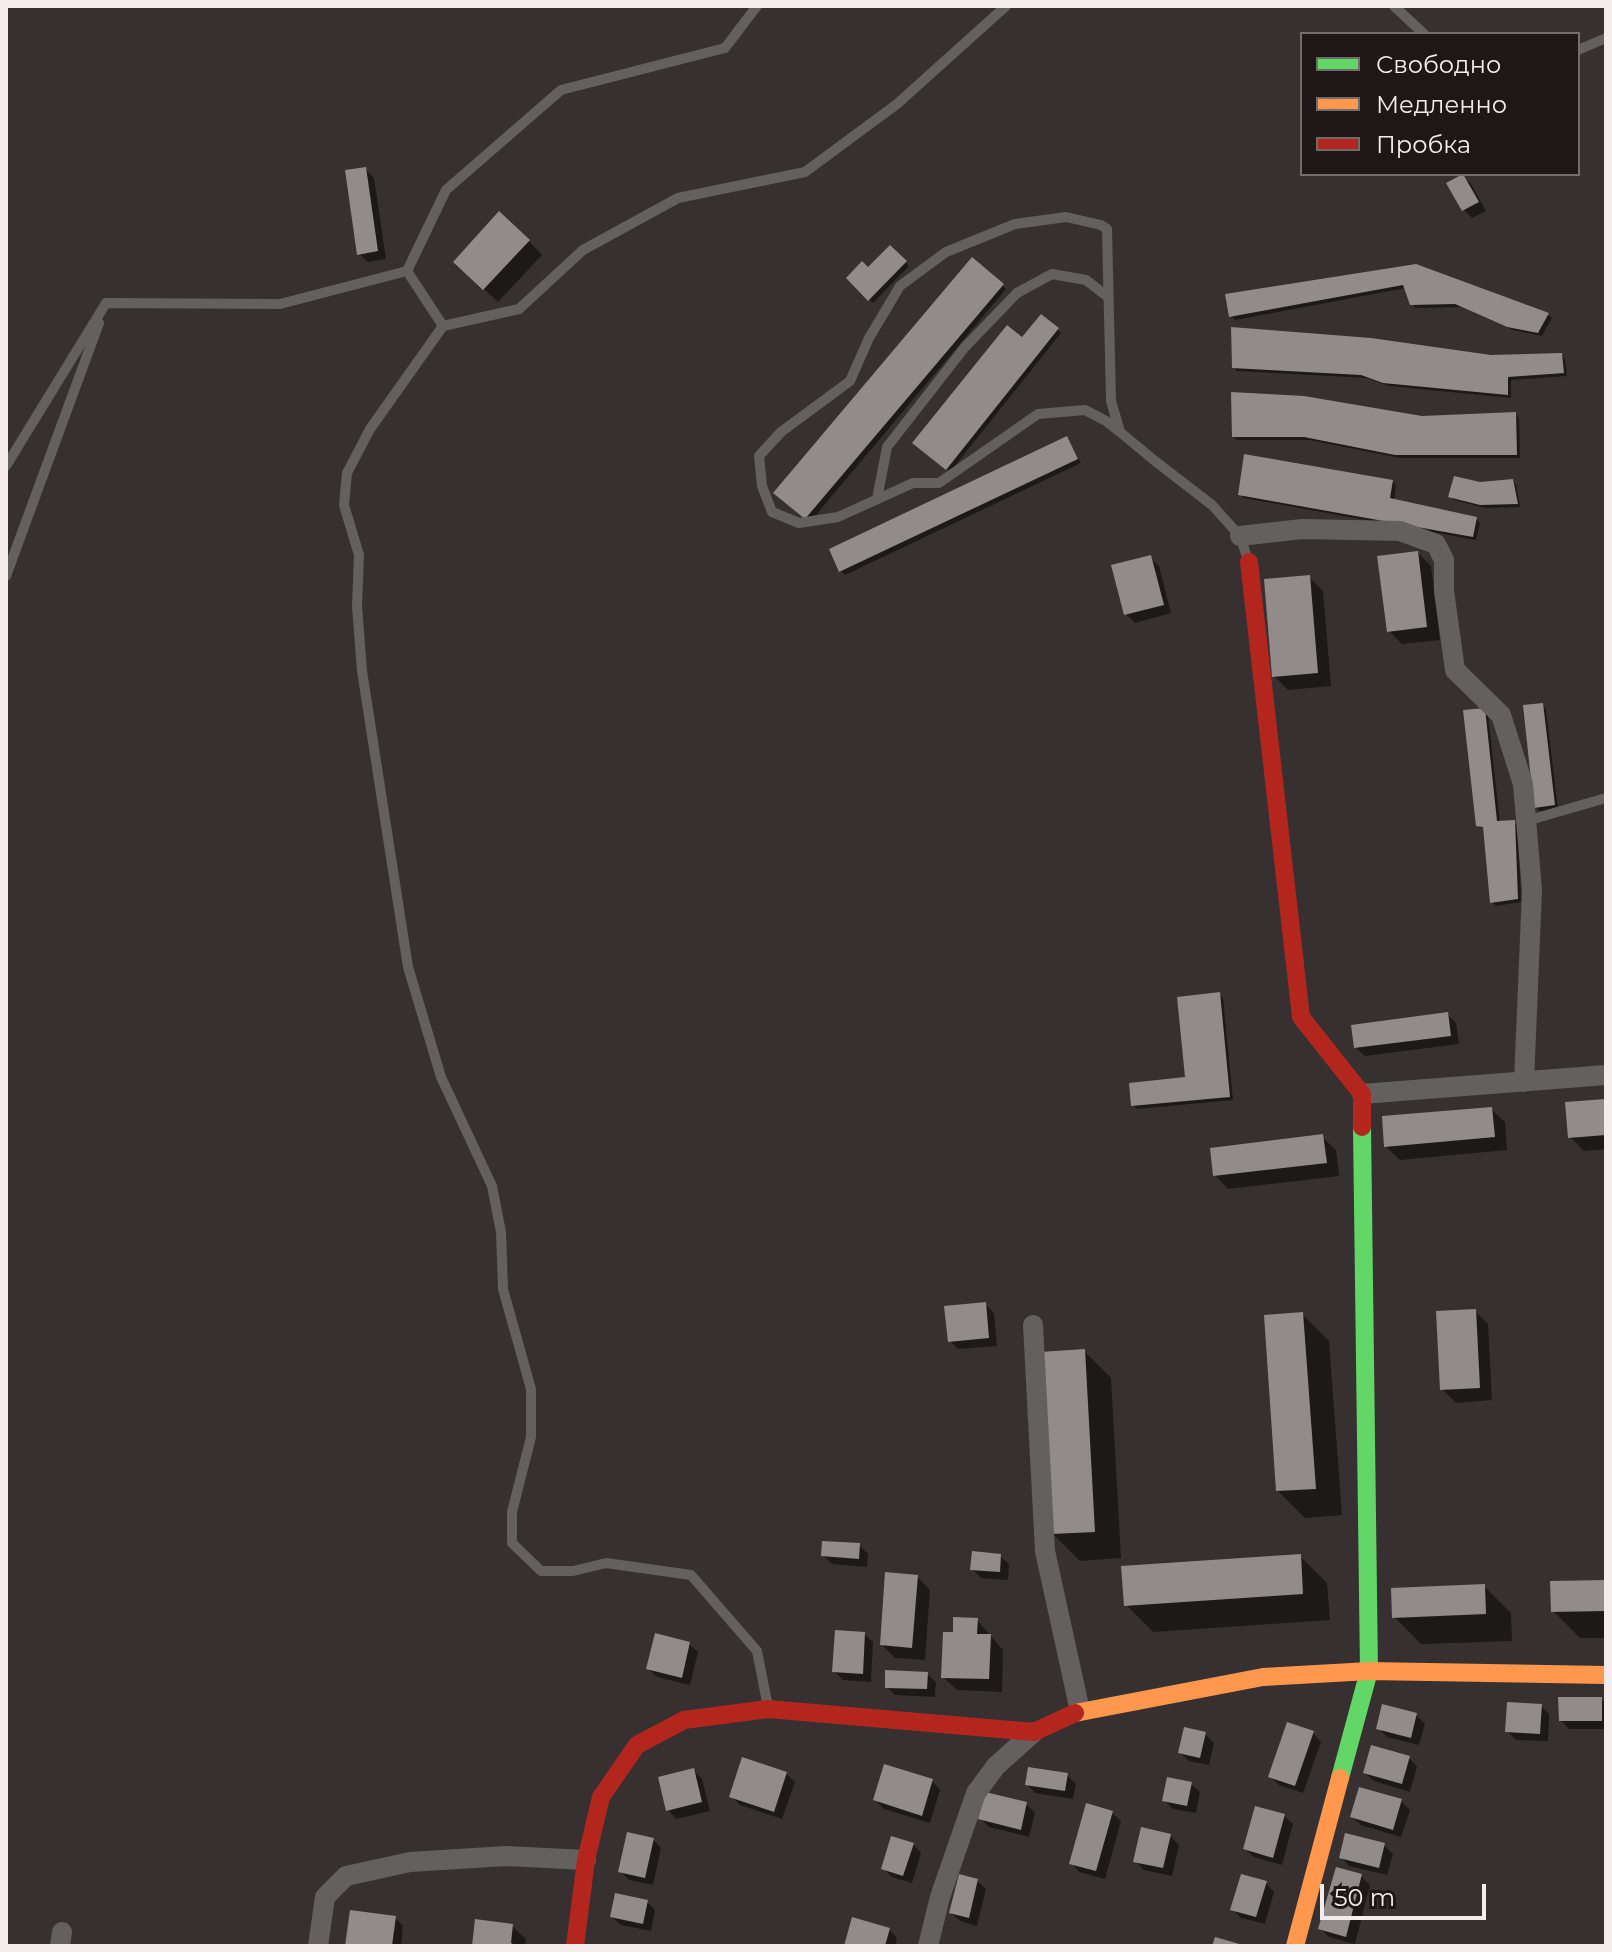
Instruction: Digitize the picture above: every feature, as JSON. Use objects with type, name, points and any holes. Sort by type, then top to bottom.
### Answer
[{"type":"street","points":[[1240,536],[1302,529],[1400,531],[1436,544],[1444,560],[1444,591],[1455,670],[1501,715],[1523,784],[1532,890],[1524,1082]]},
{"type":"street","points":[[1249,562],[1301,1017],[1362,1094],[1369,1671],[1295,1946]]},
{"type":"street","points":[[1362,1094],[1606,1075]]},
{"type":"street","points":[[1033,1325],[1045,1551],[1080,1711]]},
{"type":"street","points":[[928,1946],[940,1897],[976,1793],[996,1766],[1034,1732],[1080,1711],[1263,1677],[1369,1671],[1606,1675]]},
{"type":"street","points":[[575,1946],[586,1860],[601,1797],[637,1745],[684,1720],[768,1709],[1034,1732]]},
{"type":"street","points":[[318,1946],[325,1897],[346,1876],[424,1861],[506,1856],[586,1860]]},
{"type":"lane","points":[[106,303],[280,304],[407,271],[446,190],[561,90],[725,48],[757,6]]},
{"type":"lane","points":[[768,1709],[757,1651],[691,1575],[606,1563],[573,1571],[541,1571],[512,1543],[512,1512],[531,1437],[531,1389],[503,1289],[501,1232],[492,1186],[441,1077],[408,967],[362,671],[357,606],[359,555],[344,505],[347,473],[370,429],[443,326],[519,309],[583,250],[678,198],[805,172],[897,104],[1006,6]]},
{"type":"lane","points":[[1394,6],[1422,32]]},
{"type":"lane","points":[[1580,49],[1606,38]]},
{"type":"lane","points":[[1120,432],[1111,401],[1107,229],[1066,217],[1015,224],[946,252],[900,286],[869,338],[850,381],[781,432],[759,456],[762,486],[772,512],[799,523],[838,517],[913,483],[939,483],[1038,414],[1085,410],[1106,421],[1212,505],[1240,536],[1249,562]]},
{"type":"lane","points":[[407,271],[443,326]]},
{"type":"lane","points":[[877,499],[887,447],[965,347],[1017,293],[1052,274],[1086,280],[1108,297]]},
{"type":"lane","points":[[6,466],[106,303]]},
{"type":"lane","points":[[6,576],[106,303]]},
{"type":"lane","points":[[1526,821],[1606,798]]},
{"type":"building","points":[[366,167],[378,251],[357,255],[345,170]]},
{"type":"building","points":[[1464,176],[1479,202],[1462,211],[1446,183]]},
{"type":"building","points":[[499,211],[530,240],[483,290],[453,262]]},
{"type":"building","points":[[890,245],[907,261],[868,301],[846,278],[862,261],[868,267]]},
{"type":"building","points":[[972,257],[1004,284],[805,519],[773,493]]},
{"type":"building","points":[[1416,264],[1549,313],[1538,333],[1507,327],[1455,304],[1410,305],[1403,285],[1229,317],[1225,294]]},
{"type":"building","points":[[1041,314],[1059,328],[946,470],[912,443],[1007,325],[1022,337]]},
{"type":"building","points":[[1231,327],[1371,338],[1491,355],[1562,353],[1564,373],[1508,377],[1508,395],[1383,383],[1361,375],[1232,368]]},
{"type":"building","points":[[1231,392],[1304,396],[1422,416],[1516,412],[1517,455],[1395,455],[1304,437],[1232,437]]},
{"type":"building","points":[[1067,436],[1078,459],[839,572],[829,549]]},
{"type":"building","points":[[1244,454],[1393,480],[1390,498],[1477,517],[1473,537],[1238,495]]},
{"type":"building","points":[[1454,476],[1480,482],[1513,479],[1518,504],[1480,505],[1448,497]]},
{"type":"building","points":[[1418,551],[1427,627],[1387,632],[1377,556]]},
{"type":"building","points":[[1151,555],[1164,605],[1124,615],[1111,565]]},
{"type":"building","points":[[1310,575],[1318,673],[1272,677],[1264,579]]},
{"type":"building","points":[[1543,703],[1555,805],[1534,808],[1523,705]]},
{"type":"building","points":[[1485,708],[1497,821],[1515,820],[1518,899],[1490,903],[1483,827],[1476,826],[1463,710]]},
{"type":"building","points":[[1220,992],[1230,1097],[1131,1106],[1129,1083],[1185,1077],[1177,997]]},
{"type":"building","points":[[1448,1012],[1451,1036],[1354,1048],[1351,1025]]},
{"type":"building","points":[[1606,1099],[1606,1135],[1568,1138],[1565,1102]]},
{"type":"building","points":[[1492,1107],[1495,1137],[1384,1147],[1382,1116]]},
{"type":"building","points":[[1323,1134],[1327,1163],[1213,1176],[1210,1148]]},
{"type":"building","points":[[986,1302],[989,1338],[948,1342],[944,1306]]},
{"type":"building","points":[[1476,1309],[1480,1388],[1440,1390],[1436,1311]]},
{"type":"building","points":[[1303,1312],[1316,1489],[1276,1491],[1264,1315]]},
{"type":"building","points":[[1085,1349],[1095,1532],[1051,1534],[1040,1352]]},
{"type":"building","points":[[822,1541],[860,1543],[859,1559],[821,1556]]},
{"type":"building","points":[[972,1551],[1001,1554],[1000,1572],[970,1570]]},
{"type":"building","points":[[1301,1554],[1303,1594],[1124,1606],[1121,1566]]},
{"type":"building","points":[[885,1572],[918,1575],[912,1648],[880,1645]]},
{"type":"building","points":[[1606,1580],[1606,1611],[1551,1612],[1550,1581]]},
{"type":"building","points":[[1485,1584],[1486,1614],[1392,1618],[1391,1588]]},
{"type":"building","points":[[953,1617],[978,1618],[977,1634],[991,1634],[989,1679],[941,1678],[943,1632],[953,1632]]},
{"type":"building","points":[[835,1630],[865,1632],[863,1674],[832,1672]]},
{"type":"building","points":[[655,1633],[690,1642],[682,1678],[646,1669]]},
{"type":"building","points":[[885,1670],[928,1672],[927,1689],[885,1688]]},
{"type":"building","points":[[1558,1697],[1602,1697],[1602,1721],[1559,1721]]},
{"type":"building","points":[[1507,1702],[1542,1704],[1540,1734],[1505,1732]]},
{"type":"building","points":[[1382,1704],[1417,1713],[1411,1738],[1376,1729]]},
{"type":"building","points":[[1287,1722],[1314,1731],[1295,1786],[1268,1777]]},
{"type":"building","points":[[1184,1727],[1206,1732],[1200,1758],[1178,1753]]},
{"type":"building","points":[[1371,1745],[1410,1756],[1402,1784],[1363,1773]]},
{"type":"building","points":[[742,1757],[787,1772],[774,1812],[729,1797]]},
{"type":"building","points":[[884,1764],[933,1779],[922,1816],[873,1800]]},
{"type":"building","points":[[1028,1767],[1068,1773],[1065,1791],[1025,1785]]},
{"type":"building","points":[[694,1768],[702,1802],[666,1811],[658,1777]]},
{"type":"building","points":[[1167,1777],[1192,1782],[1187,1806],[1162,1801]]},
{"type":"building","points":[[1359,1787],[1402,1799],[1393,1830],[1350,1817]]},
{"type":"building","points":[[985,1792],[1027,1802],[1021,1830],[978,1819]]},
{"type":"building","points":[[1086,1803],[1113,1811],[1096,1871],[1069,1864]]},
{"type":"building","points":[[1255,1806],[1285,1814],[1273,1858],[1243,1849]]},
{"type":"building","points":[[1141,1827],[1171,1834],[1163,1868],[1133,1862]]},
{"type":"building","points":[[627,1832],[654,1838],[645,1878],[618,1872]]},
{"type":"building","points":[[1345,1833],[1385,1843],[1379,1868],[1339,1858]]},
{"type":"building","points":[[891,1836],[914,1843],[903,1876],[881,1869]]},
{"type":"building","points":[[1336,1867],[1362,1874],[1346,1937],[1318,1929]]},
{"type":"building","points":[[959,1874],[978,1879],[969,1918],[949,1913]]},
{"type":"building","points":[[1241,1874],[1267,1881],[1256,1917],[1230,1910]]},
{"type":"building","points":[[615,1893],[648,1900],[643,1924],[610,1917]]},
{"type":"building","points":[[350,1910],[396,1916],[392,1946],[345,1946]]},
{"type":"building","points":[[852,1917],[890,1928],[885,1946],[844,1946]]},
{"type":"building","points":[[475,1919],[513,1924],[511,1943],[517,1946],[472,1946]]},
{"type":"building","points":[[1215,1937],[1243,1945],[1243,1946],[1212,1946]]},
{"type":"traffic: fast","points":[[1340,1778],[1369,1671],[1362,1127]]},
{"type":"traffic: slow","points":[[1075,1713],[1263,1677],[1369,1671],[1606,1675]]},
{"type":"traffic: slow","points":[[1295,1946],[1340,1778]]},
{"type":"traffic: jam","points":[[1249,562],[1301,1017],[1362,1094],[1362,1127]]},
{"type":"traffic: jam","points":[[575,1946],[586,1860],[601,1797],[637,1745],[684,1720],[768,1709],[1034,1732],[1075,1713]]}]
